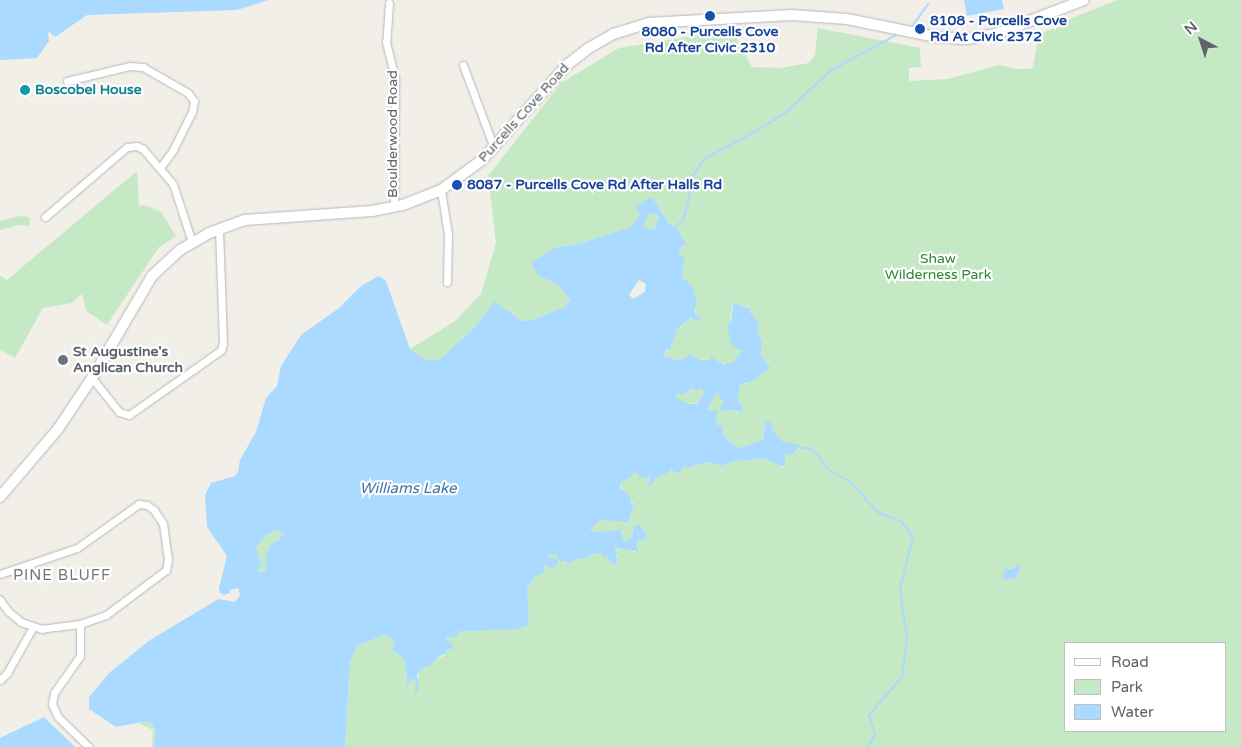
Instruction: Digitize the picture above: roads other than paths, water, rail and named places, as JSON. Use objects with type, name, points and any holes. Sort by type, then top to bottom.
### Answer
[{"type":"main road","name":"Purcells Cove Road","points":[[0,497],[58,429],[92,378],[152,276],[166,261],[192,242],[219,228],[251,219],[356,213],[394,206],[441,190],[463,176],[494,148],[567,65],[596,43],[634,26],[655,23],[808,16],[848,19],[946,39],[967,39],[996,34],[1084,0]]},
{"type":"street","name":"Boulderwood Road","points":[[389,4],[386,38],[395,79],[394,206]]},
{"type":"street","points":[[463,65],[494,148]]},
{"type":"street","points":[[68,81],[130,66],[143,67],[188,93],[194,100],[192,112],[173,150],[160,168]]},
{"type":"street","points":[[45,217],[127,147],[140,147],[173,184],[192,242]]},
{"type":"street","points":[[441,190],[448,234],[447,282]]},
{"type":"street","points":[[92,378],[119,412],[129,415],[221,350],[223,343],[219,228]]},
{"type":"street","points":[[0,574],[77,548],[137,505],[143,504],[150,507],[163,524],[168,559],[166,570],[106,615],[80,624],[42,629],[33,627],[13,616],[0,600]]},
{"type":"street","points":[[80,624],[80,656],[54,693],[52,704],[58,717],[89,747]]},
{"type":"street","points":[[0,680],[7,673],[33,627]]},
{"type":"water","points":[[0,0],[269,0],[237,10],[87,15],[55,37],[48,31],[49,41],[37,58],[0,60]]},
{"type":"water","points":[[964,0],[1002,0],[1004,9],[967,16]]},
{"type":"water","name":"Williams Lake","points":[[652,197],[668,222],[679,232],[686,244],[679,249],[680,254],[684,257],[682,276],[692,286],[696,300],[695,313],[700,318],[698,321],[691,318],[677,329],[671,348],[666,350],[664,357],[677,360],[686,358],[689,354],[701,360],[709,360],[713,357],[724,365],[733,362],[743,351],[732,346],[727,326],[731,322],[733,302],[746,308],[751,307],[750,312],[759,324],[758,332],[762,343],[761,356],[770,367],[755,380],[740,385],[738,397],[743,409],[740,412],[721,411],[720,408],[723,402],[717,392],[707,410],[717,411],[716,425],[723,426],[724,437],[739,448],[763,440],[765,422],[770,421],[773,431],[782,441],[801,446],[793,453],[785,455],[785,467],[761,458],[746,461],[742,459],[721,466],[710,462],[690,468],[683,467],[680,473],[676,473],[671,469],[670,472],[657,477],[650,486],[648,484],[650,476],[643,478],[634,472],[631,477],[622,481],[620,485],[621,489],[628,493],[632,504],[636,506],[632,508],[629,522],[600,520],[590,529],[594,532],[620,530],[624,541],[631,539],[634,526],[639,525],[647,534],[646,539],[639,540],[636,545],[639,552],[616,547],[615,550],[618,553],[616,555],[618,558],[616,563],[620,568],[607,559],[608,555],[604,557],[601,553],[593,554],[585,559],[580,558],[567,564],[565,561],[560,561],[555,554],[545,555],[558,560],[558,564],[551,568],[543,564],[545,568],[542,574],[536,576],[527,588],[529,625],[518,629],[465,631],[459,632],[456,637],[447,637],[446,640],[453,644],[453,649],[447,650],[447,653],[440,656],[431,665],[420,669],[417,676],[419,686],[415,696],[416,682],[413,678],[407,685],[406,666],[402,657],[393,651],[394,639],[384,635],[358,645],[350,661],[345,747],[154,747],[156,731],[151,723],[142,722],[116,727],[89,709],[89,697],[109,673],[150,640],[219,599],[235,602],[240,595],[238,588],[230,590],[230,593],[224,595],[220,593],[219,588],[227,556],[207,527],[205,495],[211,483],[235,476],[238,472],[240,460],[256,432],[266,398],[277,386],[281,366],[301,335],[339,308],[361,286],[379,276],[386,281],[410,349],[425,360],[439,360],[474,328],[495,301],[504,310],[509,311],[520,320],[529,321],[565,307],[570,299],[557,284],[539,276],[531,263],[557,247],[578,244],[631,227],[640,214],[636,207]],"holes":[[[649,213],[659,215],[654,229],[642,228]],[[639,280],[646,284],[645,292],[633,299],[629,295]],[[700,387],[704,393],[697,404],[688,404],[677,398],[676,394],[685,394],[692,389],[699,390]],[[277,530],[284,533],[279,540],[270,544],[266,557],[266,571],[258,572],[257,568],[262,567],[256,548],[266,535]]]},
{"type":"water","points":[[1020,564],[1016,578],[1006,580],[1002,578],[1006,569],[1011,569]]},
{"type":"water","points":[[44,717],[75,747],[0,747],[0,738]]},
{"type":"waterway","points":[[913,25],[928,4]]},
{"type":"waterway","points":[[674,228],[683,220],[688,204],[690,180],[704,159],[784,114],[830,71],[898,34]]},
{"type":"waterway","points":[[801,448],[809,448],[819,456],[826,468],[850,482],[879,513],[902,522],[913,537],[900,589],[907,637],[902,677],[869,715],[875,735],[868,747]]},
{"type":"place","name":"8080 - Purcells Cove Rd After Civic 2310","points":[[710,16]]},
{"type":"place","name":"8108 - Purcells Cove Rd At Civic 2372","points":[[920,29]]},
{"type":"place","name":"Boscobel House","points":[[25,90]]},
{"type":"place","name":"8087 - Purcells Cove Rd After Halls Rd","points":[[457,185]]},
{"type":"place","name":"St Augustine's Anglican Church","points":[[63,360]]},
{"type":"district","name":"PINE BLUFF","points":[[62,576]]},
{"type":"park label","name":"Shaw Wilderness Park","points":[[938,268]]}]
